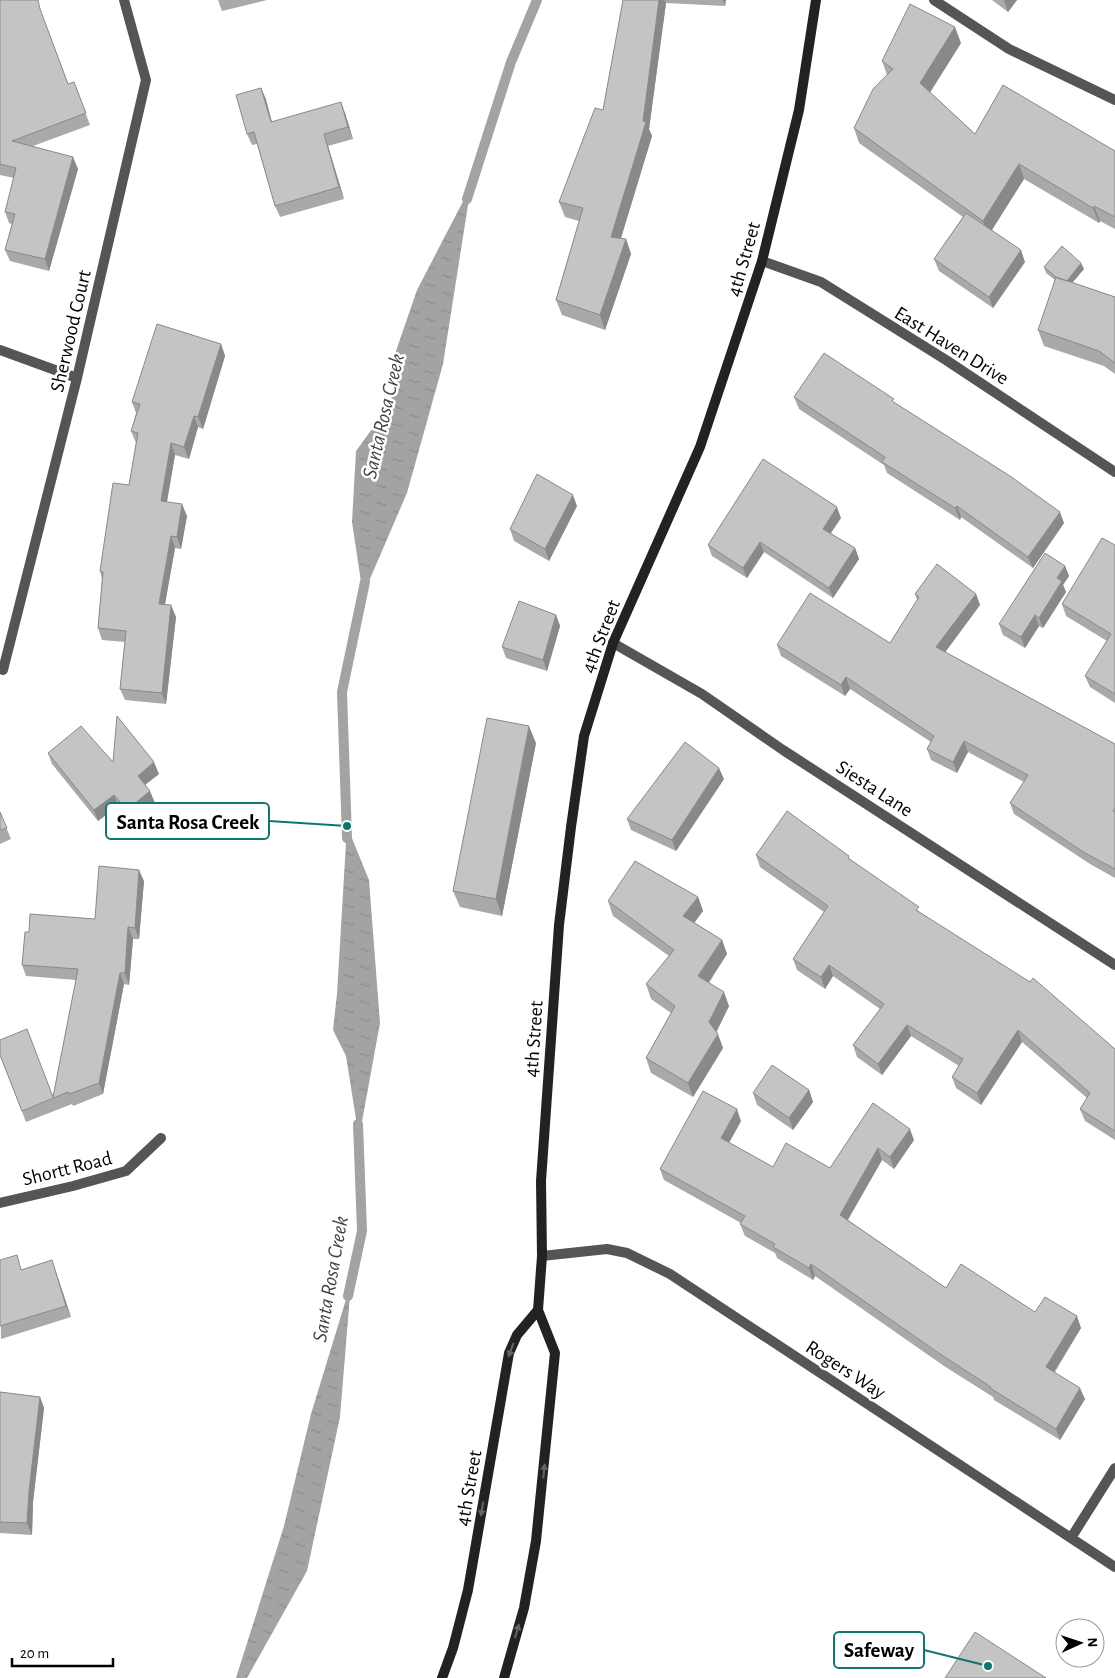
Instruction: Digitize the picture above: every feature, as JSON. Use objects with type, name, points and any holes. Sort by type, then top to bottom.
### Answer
[{"type":"main road","name":"4th Street","points":[[504,1678],[524,1608],[536,1541],[555,1353],[538,1310],[542,1256],[541,1181],[560,915],[584,736],[613,644],[700,447],[762,261],[799,110],[816,0]]},
{"type":"main road","name":"4th Street","points":[[442,1678],[453,1648],[468,1590],[509,1353],[517,1335],[538,1310]]},
{"type":"street","name":"Sherwood Court","points":[[2,670],[77,378],[146,80],[124,0]]},
{"type":"street","points":[[934,0],[1009,49],[1115,100]]},
{"type":"street","name":"East Haven Drive","points":[[762,261],[821,282],[946,360],[1115,472]]},
{"type":"street","points":[[0,350],[77,378]]},
{"type":"street","name":"Siesta Lane","points":[[613,644],[702,694],[791,755],[1115,966]]},
{"type":"street","name":"Shortt Road","points":[[0,1203],[126,1171],[162,1138]]},
{"type":"street","name":"Rogers Way","points":[[542,1256],[607,1249],[627,1253],[670,1274],[1115,1567]]},
{"type":"street","points":[[1071,1538],[1115,1468]]},
{"type":"water","points":[[471,186],[443,364],[407,493],[363,595],[352,522],[356,451],[391,403],[396,351],[417,290]]},
{"type":"water","points":[[347,826],[369,880],[380,1023],[359,1138],[346,1056],[333,1030],[337,994]]},
{"type":"water","points":[[351,1283],[340,1417],[307,1571],[247,1678],[236,1678],[284,1526],[311,1414]]},
{"type":"building","points":[[0,0],[38,0],[68,84],[74,82],[86,113],[12,141],[73,157],[45,259],[5,250],[15,214],[5,212],[16,168],[0,164]]},
{"type":"building","points":[[623,0],[659,0],[643,121],[646,122],[611,237],[626,239],[600,315],[556,300],[583,208],[559,202],[595,108],[603,110]]},
{"type":"building","points":[[910,4],[955,27],[920,83],[975,134],[1003,85],[1115,151],[1115,217],[1094,206],[1093,208],[1019,164],[983,221],[854,128],[873,89],[893,69],[882,61]]},
{"type":"building","points":[[261,88],[271,122],[341,102],[348,127],[324,134],[339,187],[275,206],[254,132],[247,134],[236,95]]},
{"type":"building","points":[[966,213],[1021,250],[989,297],[934,259]]},
{"type":"building","points":[[1062,246],[1081,263],[1067,281],[1057,278],[1044,267]]},
{"type":"building","points":[[1056,277],[1115,297],[1115,363],[1099,351],[1038,330]]},
{"type":"building","points":[[157,324],[221,344],[198,417],[194,416],[184,447],[171,443],[161,501],[182,504],[177,537],[171,536],[159,604],[171,605],[162,693],[120,689],[126,631],[98,628],[103,572],[100,571],[113,483],[129,485],[138,433],[131,431],[140,404],[132,402]]},
{"type":"building","points":[[824,353],[894,399],[892,401],[1010,476],[1060,512],[1028,557],[957,506],[955,508],[882,462],[885,457],[794,397]]},
{"type":"building","points":[[763,459],[837,507],[823,529],[855,548],[829,588],[760,542],[743,568],[708,545]]},
{"type":"building","points":[[537,474],[573,495],[545,549],[510,529]]},
{"type":"building","points":[[1102,538],[1115,545],[1115,694],[1085,676],[1111,634],[1062,604]]},
{"type":"building","points":[[1045,553],[1065,566],[1057,578],[1062,581],[1039,618],[1035,615],[1021,637],[999,624]]},
{"type":"building","points":[[937,564],[976,594],[936,647],[1115,744],[1115,808],[1113,811],[1115,812],[1115,869],[1085,853],[1010,803],[1028,775],[964,741],[953,762],[927,749],[934,736],[846,677],[841,685],[777,645],[810,593],[890,643],[919,597],[915,594]]},
{"type":"building","points":[[519,601],[556,615],[543,660],[502,647]]},
{"type":"building","points":[[117,716],[154,762],[138,776],[150,791],[127,810],[114,795],[94,810],[48,753],[81,726],[113,762]]},
{"type":"building","points":[[487,718],[529,726],[496,899],[453,891]]},
{"type":"building","points":[[685,742],[719,768],[672,840],[627,819]]},
{"type":"building","points":[[787,811],[849,856],[848,858],[919,907],[916,910],[1030,982],[1033,978],[1115,1049],[1115,1131],[1080,1109],[1090,1093],[1018,1030],[977,1093],[952,1077],[963,1059],[907,1025],[878,1064],[853,1045],[884,1004],[829,965],[821,977],[793,959],[828,906],[756,855]]},
{"type":"building","points":[[0,812],[7,828],[0,830]]},
{"type":"building","points":[[635,861],[698,897],[683,916],[722,940],[698,976],[724,992],[709,1022],[718,1034],[688,1083],[646,1058],[675,1006],[646,984],[674,950],[608,901]]},
{"type":"building","points":[[99,866],[139,870],[135,928],[128,927],[125,973],[120,973],[99,1083],[69,1094],[68,1092],[22,1111],[0,1055],[0,1040],[27,1029],[53,1097],[78,969],[22,965],[25,932],[29,932],[30,914],[95,919]]},
{"type":"building","points":[[772,1065],[809,1090],[789,1118],[753,1093]]},
{"type":"building","points":[[703,1091],[737,1109],[721,1138],[773,1167],[786,1143],[830,1168],[873,1103],[910,1129],[890,1157],[878,1148],[840,1215],[946,1288],[961,1264],[1035,1312],[1045,1297],[1077,1316],[1046,1367],[1080,1388],[1056,1429],[990,1388],[811,1264],[809,1268],[773,1247],[775,1244],[740,1224],[745,1216],[660,1169]]},
{"type":"building","points":[[17,1255],[21,1270],[52,1260],[66,1306],[0,1326],[0,1260]]},
{"type":"building","points":[[0,1392],[40,1397],[27,1523],[0,1522]]},
{"type":"building","points":[[975,1632],[1046,1678],[945,1678]]},
{"type":"waterway","name":"Santa Rosa Creek","points":[[467,199],[511,62],[537,0]]},
{"type":"waterway","name":"Santa Rosa Creek","points":[[347,838],[342,692],[365,582]]},
{"type":"waterway","name":"Santa Rosa Creek","points":[[348,1296],[362,1231],[358,1124]]},
{"type":"place","name":"Santa Rosa Creek","points":[[347,826]]},
{"type":"place","name":"Safeway","points":[[988,1666]]}]
